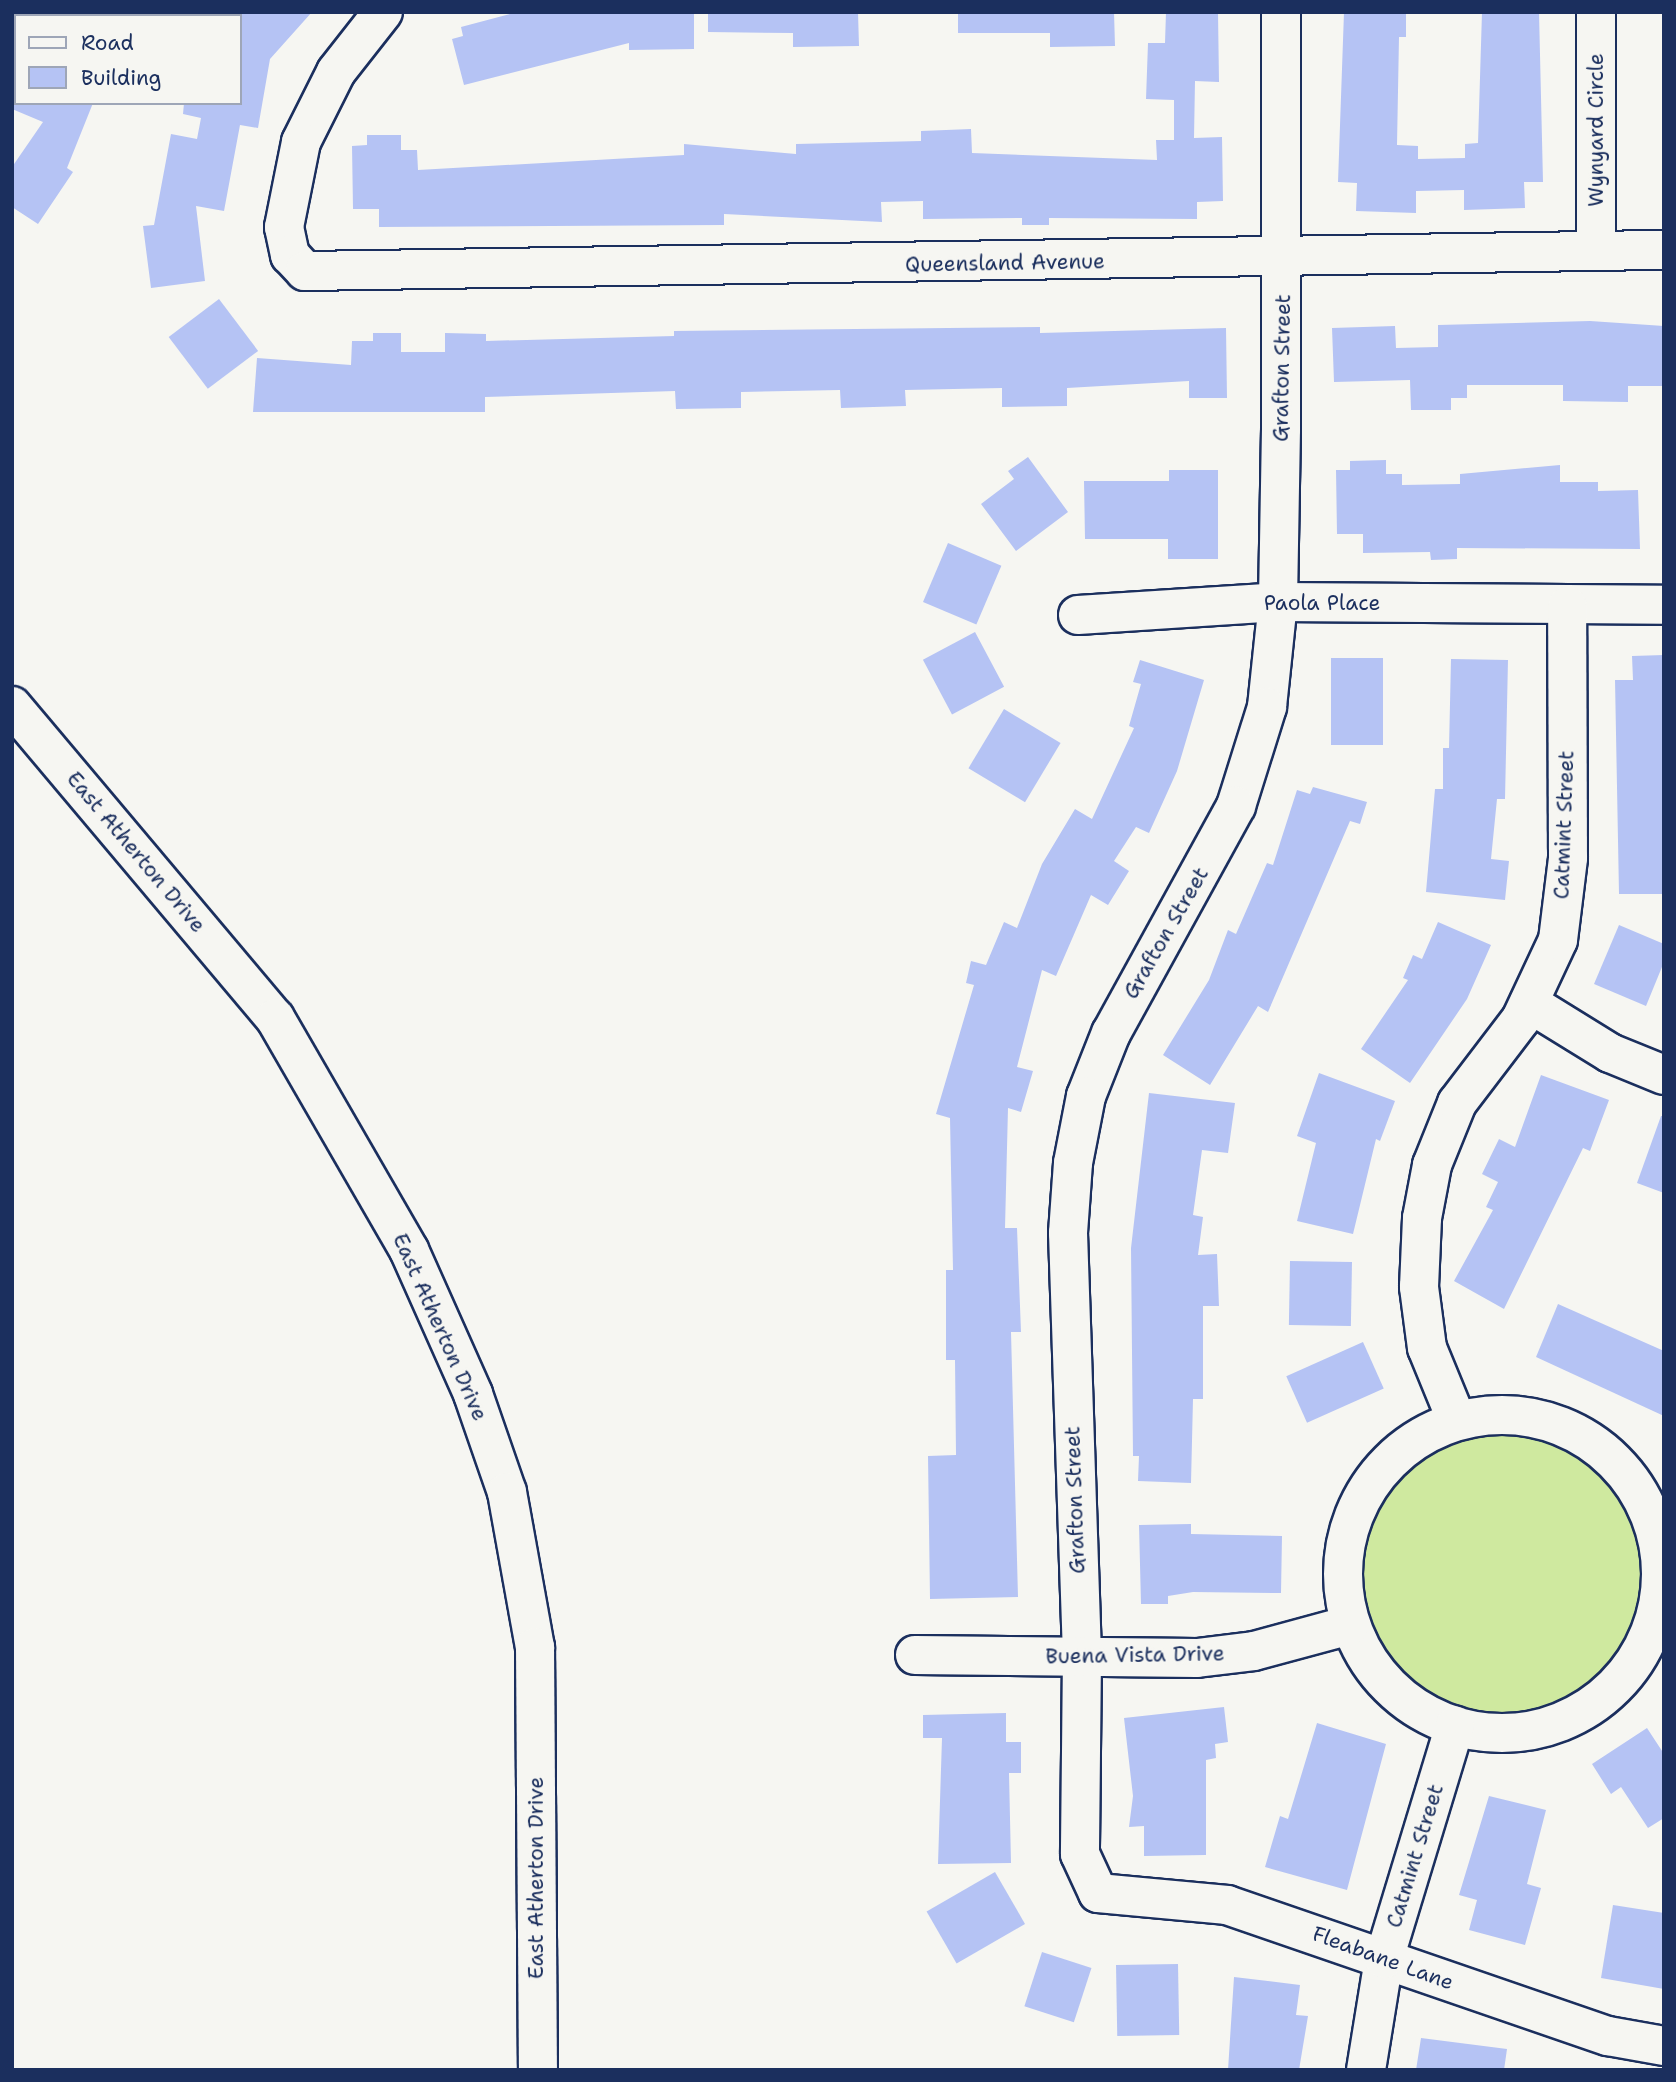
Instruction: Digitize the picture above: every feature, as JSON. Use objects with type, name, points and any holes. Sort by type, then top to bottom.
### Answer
[{"type":"street","name":"Queensland Avenue","points":[[383,12],[335,72],[302,142],[286,198],[290,255],[305,271],[345,274],[1596,248],[1664,250]]},
{"type":"street","name":"Grafton Street","points":[[1098,1892],[1080,1854],[1082,1656],[1068,1233],[1073,1163],[1086,1096],[1111,1033],[1236,806],[1267,707],[1278,602],[1284,256],[1281,12]]},
{"type":"street","name":"Wynyard Circle","points":[[1596,12],[1596,248]]},
{"type":"street","name":"Paola Place","points":[[1078,615],[1278,602],[1664,605]]},
{"type":"street","name":"Catmint Street","points":[[1457,1421],[1427,1348],[1419,1287],[1422,1218],[1432,1165],[1457,1103],[1529,1003],[1558,940],[1568,858],[1567,606]]},
{"type":"street","name":"East Atherton Drive","points":[[12,706],[275,1018],[409,1250],[473,1394],[507,1492],[535,1647],[537,2070]]},
{"type":"street","points":[[1529,1003],[1610,1053],[1664,1074]]},
{"type":"street","points":[[1505,1414],[1540,1419],[1587,1439],[1641,1495],[1655,1514],[1662,1561],[1654,1622],[1638,1657],[1610,1692],[1545,1729],[1515,1734],[1455,1727],[1395,1693],[1350,1625],[1342,1567],[1363,1495],[1394,1457],[1457,1421],[1505,1414]]},
{"type":"street","name":"Buena Vista Drive","points":[[915,1655],[1208,1657],[1350,1625]]},
{"type":"street","name":"Catmint Street","points":[[1366,2070],[1384,1959],[1455,1727]]},
{"type":"street","name":"Fleabane Lane","points":[[1098,1892],[1227,1905],[1608,2036],[1664,2046]]},
{"type":"green space","points":[[1501,1427],[1529,1430],[1556,1438],[1593,1460],[1613,1480],[1635,1517],[1643,1544],[1646,1572],[1643,1600],[1635,1627],[1613,1664],[1593,1684],[1556,1706],[1529,1714],[1501,1717],[1473,1714],[1446,1706],[1409,1684],[1389,1664],[1367,1627],[1359,1600],[1356,1572],[1359,1544],[1367,1517],[1389,1480],[1409,1460],[1446,1438],[1473,1430]]},
{"type":"building","points":[[312,12],[270,59],[258,128],[240,125],[224,211],[196,206],[205,281],[151,288],[143,226],[154,225],[171,134],[197,139],[201,118],[183,114],[184,105],[242,105],[240,14]]},
{"type":"building","points":[[517,12],[694,12],[694,49],[629,50],[629,43],[464,85],[452,39],[463,36],[461,27]]},
{"type":"building","points":[[708,12],[858,12],[859,46],[793,47],[793,33],[708,32]]},
{"type":"building","points":[[958,12],[1114,12],[1115,46],[1050,47],[1050,33],[958,33]]},
{"type":"building","points":[[1166,12],[1218,12],[1219,82],[1195,81],[1194,138],[1222,137],[1223,201],[1197,202],[1197,219],[1049,218],[1049,225],[1022,225],[1022,218],[923,219],[923,201],[881,202],[882,222],[724,214],[724,225],[379,227],[379,209],[353,209],[352,146],[367,145],[367,135],[401,135],[401,150],[417,150],[418,170],[684,155],[684,144],[796,154],[796,144],[921,141],[921,131],[971,129],[972,153],[1157,160],[1156,140],[1174,140],[1174,100],[1146,99],[1148,43],[1165,43]]},
{"type":"building","points":[[1344,12],[1406,12],[1406,37],[1399,37],[1397,145],[1418,146],[1418,159],[1465,158],[1465,144],[1478,143],[1482,12],[1539,12],[1543,182],[1524,182],[1525,208],[1464,210],[1464,190],[1416,191],[1416,213],[1356,211],[1357,183],[1338,182]]},
{"type":"building","points":[[12,103],[92,105],[67,168],[73,172],[38,224],[12,207],[12,167],[43,122],[12,109]]},
{"type":"building","points":[[219,299],[258,351],[208,389],[169,337]]},
{"type":"building","points":[[1590,321],[1664,326],[1664,386],[1628,386],[1628,402],[1563,401],[1563,385],[1467,385],[1467,398],[1451,398],[1451,410],[1411,410],[1410,380],[1334,382],[1332,328],[1395,326],[1396,348],[1438,347],[1438,325]]},
{"type":"building","points":[[1040,327],[1040,333],[1226,328],[1227,398],[1189,398],[1189,381],[1067,388],[1067,406],[1002,407],[1002,388],[905,390],[906,406],[841,408],[840,390],[741,392],[741,408],[676,409],[675,391],[485,397],[485,412],[253,412],[257,358],[351,365],[352,341],[373,341],[373,333],[401,333],[401,352],[445,352],[445,333],[486,334],[486,341],[674,336],[674,331]]},
{"type":"building","points":[[1028,457],[1068,512],[1016,551],[981,504],[1014,479],[1008,471]]},
{"type":"building","points":[[1386,460],[1386,474],[1402,474],[1402,485],[1460,484],[1460,474],[1560,465],[1560,482],[1598,482],[1598,491],[1638,490],[1640,549],[1457,548],[1457,559],[1431,560],[1430,552],[1363,553],[1363,534],[1337,534],[1336,470],[1350,470],[1350,461]]},
{"type":"building","points":[[1169,470],[1218,470],[1218,559],[1168,559],[1168,539],[1085,539],[1084,481],[1169,481]]},
{"type":"building","points":[[948,543],[1001,566],[976,625],[923,602]]},
{"type":"building","points":[[975,632],[1004,687],[952,714],[923,660]]},
{"type":"building","points":[[1664,655],[1664,894],[1619,894],[1615,680],[1633,680],[1632,656]]},
{"type":"building","points":[[1331,658],[1383,658],[1383,745],[1331,745]]},
{"type":"building","points":[[1451,659],[1508,660],[1505,799],[1497,799],[1491,859],[1509,861],[1505,900],[1426,892],[1435,789],[1443,789],[1443,748],[1449,748]]},
{"type":"building","points":[[1140,660],[1204,680],[1177,771],[1149,833],[1136,827],[1114,861],[1129,871],[1108,905],[1091,895],[1056,976],[1042,970],[1017,1067],[1033,1071],[1021,1112],[1008,1108],[1005,1228],[1017,1228],[1021,1332],[1011,1332],[1018,1597],[930,1599],[928,1456],[956,1455],[955,1360],[946,1360],[946,1270],[953,1270],[950,1118],[936,1114],[974,985],[966,983],[971,961],[986,965],[1004,922],[1017,928],[1042,864],[1075,809],[1092,819],[1134,728],[1129,726],[1141,684],[1133,682]]},
{"type":"building","points":[[1004,709],[1061,743],[1025,802],[968,768]]},
{"type":"building","points":[[1313,787],[1367,802],[1360,824],[1350,821],[1268,1012],[1258,1006],[1210,1085],[1163,1055],[1209,980],[1228,930],[1236,934],[1267,863],[1273,865],[1297,790],[1310,794]]},
{"type":"building","points":[[1438,922],[1491,945],[1467,999],[1410,1083],[1361,1049],[1408,980],[1403,978],[1413,955],[1422,959]]},
{"type":"building","points":[[1619,925],[1664,944],[1664,962],[1646,1006],[1594,984]]},
{"type":"building","points":[[1319,1073],[1395,1101],[1380,1141],[1376,1139],[1353,1234],[1297,1221],[1316,1143],[1297,1136]]},
{"type":"building","points":[[1541,1075],[1609,1100],[1590,1151],[1583,1148],[1504,1309],[1454,1281],[1493,1210],[1486,1207],[1498,1182],[1482,1174],[1499,1139],[1515,1147]]},
{"type":"building","points":[[1149,1093],[1235,1103],[1228,1153],[1202,1150],[1193,1215],[1203,1217],[1198,1255],[1217,1254],[1219,1306],[1203,1306],[1203,1399],[1193,1399],[1191,1483],[1138,1481],[1139,1456],[1133,1456],[1131,1248]]},
{"type":"building","points":[[1661,1116],[1664,1116],[1664,1193],[1637,1183]]},
{"type":"building","points":[[1290,1261],[1352,1262],[1351,1326],[1289,1325]]},
{"type":"building","points":[[1558,1304],[1664,1351],[1664,1416],[1536,1357]]},
{"type":"building","points":[[1363,1342],[1384,1389],[1307,1423],[1286,1376]]},
{"type":"building","points":[[1191,1524],[1191,1534],[1282,1536],[1281,1593],[1193,1592],[1168,1596],[1168,1604],[1141,1604],[1139,1525]]},
{"type":"building","points":[[1224,1707],[1228,1742],[1215,1744],[1216,1758],[1206,1760],[1206,1855],[1144,1856],[1144,1826],[1129,1827],[1133,1796],[1124,1718]]},
{"type":"building","points":[[1006,1713],[1006,1742],[1021,1742],[1021,1773],[1009,1773],[1011,1863],[938,1864],[942,1738],[923,1738],[923,1715]]},
{"type":"building","points":[[1317,1723],[1386,1744],[1347,1890],[1265,1867],[1280,1816],[1288,1819]]},
{"type":"building","points":[[1647,1728],[1664,1754],[1664,1818],[1648,1828],[1621,1787],[1611,1794],[1592,1764]]},
{"type":"building","points":[[1489,1796],[1546,1810],[1527,1884],[1541,1888],[1525,1945],[1469,1930],[1477,1900],[1459,1895]]},
{"type":"building","points":[[995,1872],[1025,1924],[957,1963],[927,1912]]},
{"type":"building","points":[[1613,1905],[1664,1913],[1664,1989],[1601,1978]]},
{"type":"building","points":[[1042,1952],[1091,1968],[1074,2022],[1024,2006]]},
{"type":"building","points":[[1178,1964],[1179,2035],[1117,2036],[1116,1965]]},
{"type":"building","points":[[1234,1977],[1300,1985],[1296,2015],[1308,2016],[1299,2070],[1228,2070]]},
{"type":"building","points":[[1421,2038],[1507,2049],[1504,2070],[1416,2070]]}]
